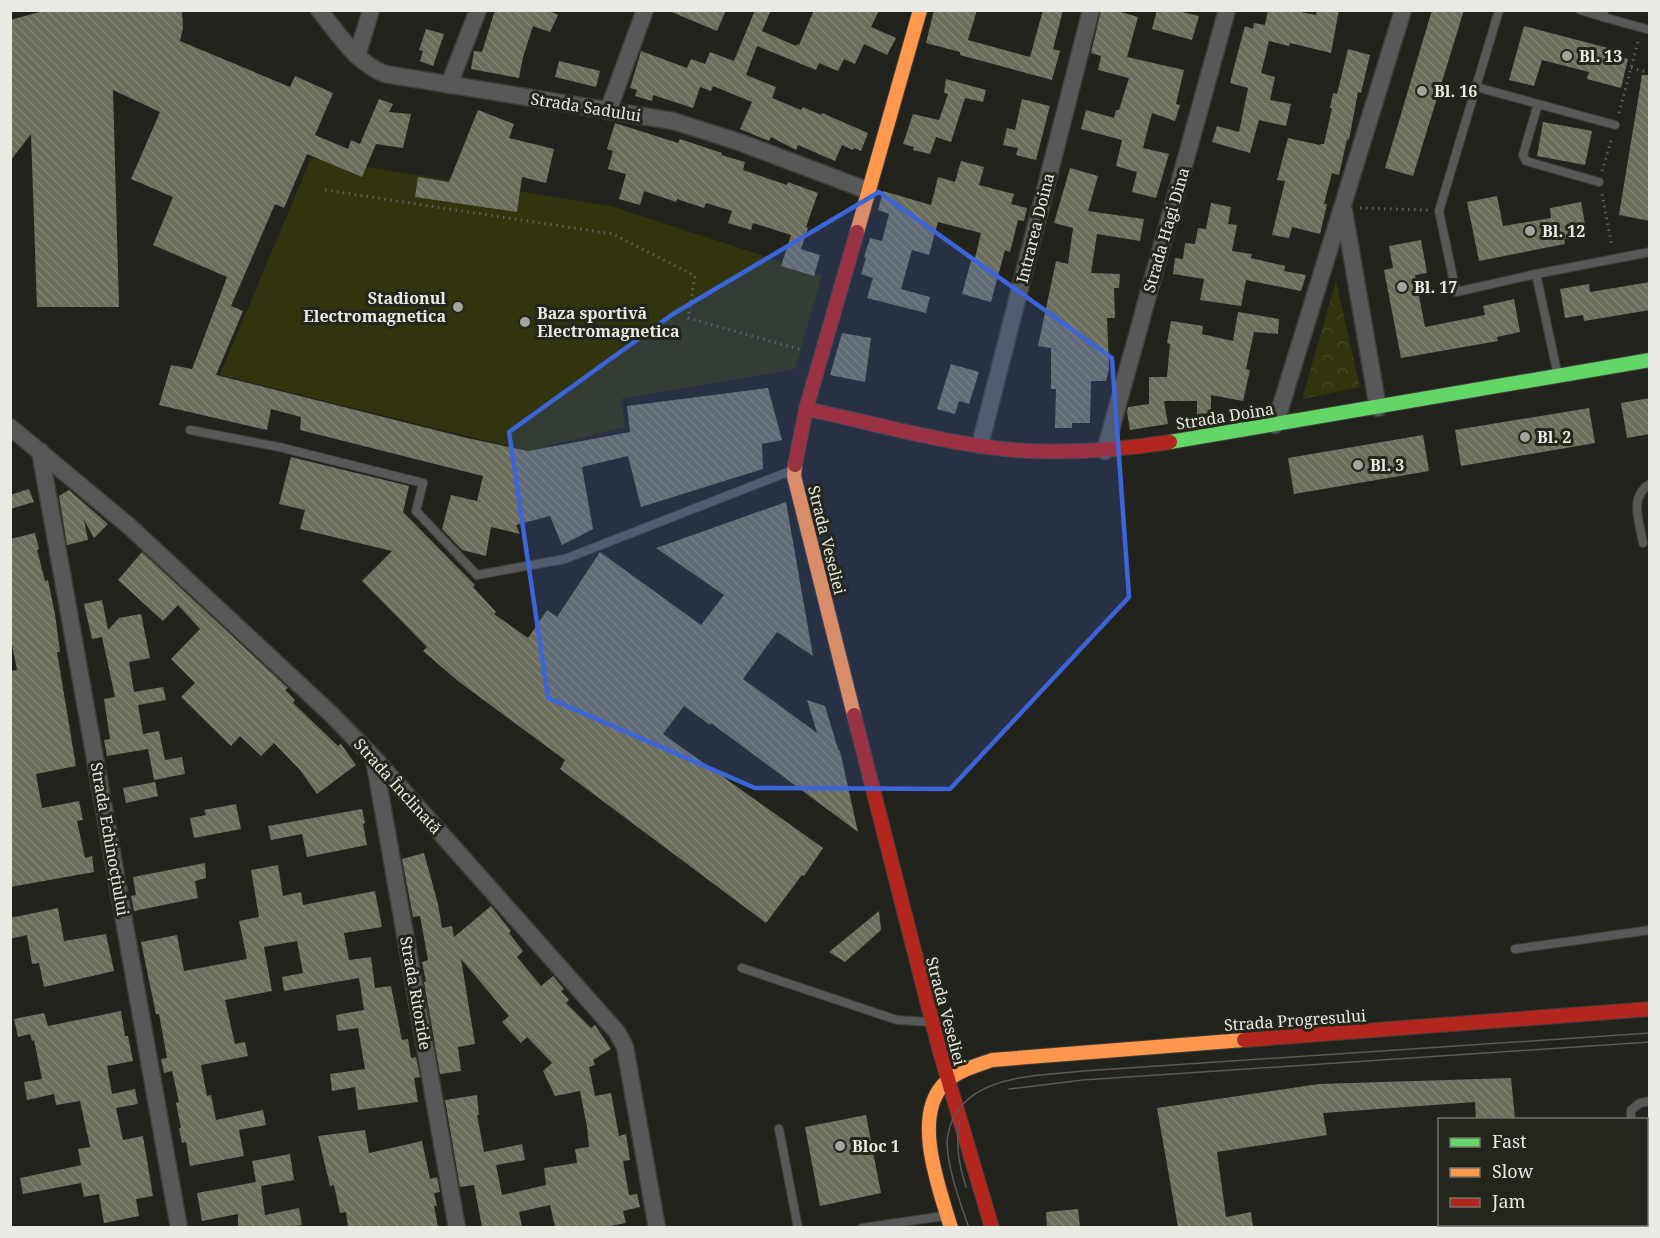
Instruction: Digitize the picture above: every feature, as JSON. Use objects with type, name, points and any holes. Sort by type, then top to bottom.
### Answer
[{"type":"street","name":"Strada Sadului","points":[[319,10],[357,56],[368,66],[385,74],[690,125],[869,191]]},
{"type":"street","points":[[357,56],[371,10]]},
{"type":"street","points":[[449,85],[478,10]]},
{"type":"street","points":[[608,111],[645,10]]},
{"type":"street","name":"Intrarea Doina","points":[[980,445],[1091,10]]},
{"type":"street","name":"Strada Hagi Dina","points":[[1105,450],[1227,10]]},
{"type":"street","points":[[1275,425],[1403,10]]},
{"type":"street","name":"Strada Veseliei","points":[[920,11],[806,409],[794,469],[932,1022],[992,1227]]},
{"type":"street","points":[[1343,208],[1378,408]]},
{"type":"street","name":"Strada Doina","points":[[806,409],[1014,450],[1042,452],[1105,450],[1145,446],[1378,408],[1650,360]]},
{"type":"street","name":"Strada Înclinată","points":[[10,427],[129,526],[331,714],[374,758],[616,1032],[625,1047],[657,1227]]},
{"type":"street","name":"Strada Echinocțiului","points":[[40,451],[179,1227]]},
{"type":"street","name":"Strada Ritoride","points":[[374,758],[457,1227]]},
{"type":"street","name":"Strada Progresului","points":[[948,1081],[961,1071],[992,1060],[1650,1009]]},
{"type":"street","points":[[948,1081],[936,1095],[930,1108],[928,1123],[930,1143],[949,1222]]},
{"type":"lane","points":[[1499,10],[1439,211],[1456,292],[1650,252]]},
{"type":"lane","points":[[1580,10],[1603,14],[1646,29]]},
{"type":"lane","points":[[1476,87],[1615,125]]},
{"type":"lane","points":[[1538,104],[1523,155],[1526,161],[1599,182]]},
{"type":"lane","points":[[1536,274],[1558,376]]},
{"type":"lane","points":[[190,430],[279,447],[423,483],[416,511],[477,575],[565,559],[794,469]]},
{"type":"lane","points":[[1643,543],[1635,502],[1639,494],[1650,484]]},
{"type":"lane","points":[[1515,949],[1650,930]]},
{"type":"lane","points":[[742,968],[897,1020],[932,1022]]},
{"type":"lane","points":[[1631,1118],[1631,1110],[1640,1103],[1650,1101]]},
{"type":"lane","points":[[779,1129],[798,1227]]},
{"type":"lane","points":[[862,1227],[949,1222]]},
{"type":"path","points":[[1615,259],[1599,182],[1631,68],[1646,29]]},
{"type":"path","points":[[1631,68],[1650,73]]},
{"type":"path","points":[[326,190],[613,234],[695,276],[688,318],[821,356]]},
{"type":"path","points":[[1343,208],[1439,211]]},
{"type":"highlighted area","points":[[879,192],[1112,358],[1129,597],[950,789],[755,788],[548,698],[509,432],[673,314]]},
{"type":"green space","name":"Baza sportivă Electromagnetica","points":[[311,158],[611,206],[822,275],[795,369],[621,399],[625,427],[528,451],[220,375]]},
{"type":"green space","points":[[1336,281],[1360,387],[1302,399]]},
{"type":"building","points":[[47,10],[182,10],[183,28],[180,41],[290,87],[295,76],[333,93],[315,135],[348,149],[351,140],[360,144],[379,99],[393,104],[389,112],[411,114],[403,148],[376,144],[362,177],[307,154],[284,208],[275,204],[231,306],[243,311],[216,375],[467,438],[528,451],[630,432],[627,406],[768,388],[782,440],[762,444],[763,469],[641,507],[628,456],[582,467],[593,529],[562,545],[550,516],[516,525],[520,534],[491,527],[486,556],[462,550],[442,529],[451,495],[477,501],[483,476],[300,430],[301,417],[271,409],[267,430],[159,405],[171,365],[192,369],[227,277],[153,245],[173,197],[131,179],[160,112],[113,90],[119,307],[37,307],[31,134],[10,161],[10,20]]},
{"type":"building","points":[[495,10],[547,10],[558,15],[550,32],[533,26],[519,78],[471,69],[474,51],[482,52]]},
{"type":"building","points":[[667,10],[726,10],[717,31]]},
{"type":"building","points":[[755,10],[771,10],[762,31],[796,46],[799,45],[814,10],[879,10],[871,27],[896,38],[887,55],[864,44],[855,64],[844,59],[838,71],[819,63],[816,70],[757,46],[746,75],[776,87],[772,98],[801,110],[803,107],[821,115],[822,113],[868,133],[861,151],[842,145],[835,161],[798,145],[796,150],[771,137],[769,141],[740,129],[752,102],[713,86],[711,91],[700,87],[693,108],[653,95],[652,101],[635,96],[637,90],[630,88],[641,51],[687,68],[691,59],[705,64],[710,52],[734,61]]},
{"type":"building","points":[[934,10],[977,10],[968,40],[1030,57],[1043,10],[1063,10],[1053,49],[1060,51],[1052,80],[960,55],[960,52],[926,43]]},
{"type":"building","points":[[1101,10],[1114,10],[1138,17],[1127,57],[1184,70],[1176,104],[1180,105],[1175,121],[1152,113],[1143,148],[1169,154],[1156,198],[1132,192],[1137,172],[1116,166],[1122,140],[1081,129],[1086,110],[1114,118],[1116,110],[1119,110],[1129,78],[1098,70],[1101,56],[1091,53]]},
{"type":"building","points":[[1157,10],[1173,10],[1199,16],[1192,40],[1152,29]]},
{"type":"building","points":[[1268,10],[1290,10],[1316,15],[1317,10],[1339,10],[1331,53],[1290,43],[1289,46],[1269,41],[1261,73],[1275,77],[1270,100],[1291,104],[1286,126],[1259,120],[1250,153],[1212,142],[1217,126],[1239,132],[1248,88],[1230,83],[1245,26],[1253,29],[1254,23],[1265,25]]},
{"type":"building","name":"Bl. 16","points":[[1432,10],[1464,10],[1413,176],[1385,168]]},
{"type":"building","name":"Bl. 13","points":[[1524,26],[1608,48],[1607,53],[1628,59],[1621,88],[1587,79],[1589,72],[1542,60],[1534,86],[1509,80]]},
{"type":"building","points":[[426,29],[444,34],[433,66],[420,61],[423,51],[419,50]]},
{"type":"building","points":[[1348,49],[1370,55],[1361,93],[1358,92],[1349,140],[1347,139],[1339,175],[1332,173],[1324,204],[1327,204],[1320,234],[1292,227],[1289,238],[1272,235],[1285,181],[1277,180],[1288,138],[1324,144],[1333,93],[1337,94]]},
{"type":"building","points":[[559,61],[600,71],[596,87],[555,77]]},
{"type":"building","points":[[1642,75],[1650,75],[1650,221],[1619,215]]},
{"type":"building","points":[[946,79],[986,90],[983,102],[965,98],[951,142],[936,137],[930,154],[913,150],[914,147],[903,144],[913,114],[939,120],[948,94],[944,93]]},
{"type":"building","points":[[1022,99],[1050,106],[1036,160],[1016,155],[1018,148],[1003,145],[1007,128],[1015,130]]},
{"type":"building","points":[[478,110],[514,124],[509,138],[554,149],[546,183],[522,177],[517,212],[415,197],[418,177],[449,182]]},
{"type":"building","points":[[1543,122],[1592,131],[1585,165],[1537,156]]},
{"type":"building","points":[[615,123],[678,143],[680,139],[722,153],[721,155],[745,162],[743,170],[818,193],[801,249],[820,255],[814,276],[781,266],[791,235],[753,223],[751,230],[728,223],[732,211],[706,203],[704,208],[677,199],[676,202],[644,191],[640,205],[619,199],[626,174],[608,169],[613,151],[607,149]]},
{"type":"building","points":[[961,161],[984,167],[979,185],[1014,194],[1011,204],[1027,208],[1024,221],[1018,220],[1010,252],[1005,250],[991,302],[962,294],[971,261],[974,262],[981,233],[938,222],[929,255],[912,250],[901,289],[930,297],[926,313],[867,298],[873,278],[861,274],[870,238],[882,241],[889,214],[878,210],[883,191],[931,205],[938,177],[955,182]]},
{"type":"building","points":[[1070,168],[1098,176],[1088,211],[1144,219],[1140,241],[1097,234],[1091,273],[1120,274],[1119,288],[1114,288],[1115,318],[1107,318],[1109,368],[1106,381],[1091,381],[1090,423],[1072,423],[1072,428],[1055,428],[1056,389],[1051,389],[1051,348],[1038,346],[1056,261],[1068,264],[1073,228],[1054,223]]},
{"type":"building","name":"Bl. 12","points":[[1497,196],[1503,226],[1551,218],[1550,208],[1581,202],[1587,235],[1564,239],[1565,244],[1479,261],[1467,202]]},
{"type":"building","points":[[1211,203],[1231,207],[1228,224],[1237,225],[1232,251],[1252,254],[1251,258],[1285,266],[1284,271],[1306,275],[1301,291],[1246,280],[1241,306],[1200,300],[1204,279],[1173,274],[1175,258],[1183,259],[1185,243],[1195,244],[1198,228],[1206,229]]},
{"type":"building","name":"Bl. 17","points":[[1421,240],[1427,273],[1415,275],[1425,327],[1485,315],[1483,306],[1514,299],[1520,332],[1497,337],[1498,341],[1401,358],[1384,270],[1393,268],[1389,246]]},
{"type":"building","points":[[1650,282],[1650,310],[1584,321],[1583,315],[1565,318],[1560,289],[1589,284],[1590,292]]},
{"type":"building","points":[[1238,312],[1279,319],[1278,334],[1254,332],[1246,369],[1250,370],[1243,401],[1211,395],[1211,413],[1197,414],[1197,401],[1164,401],[1168,424],[1130,430],[1128,407],[1149,404],[1149,377],[1167,377],[1170,344],[1167,343],[1171,321],[1203,326],[1202,334],[1233,341]]},
{"type":"building","points":[[842,333],[871,338],[865,382],[830,375]]},
{"type":"building","points":[[951,364],[979,372],[969,404],[959,401],[955,414],[937,409]]},
{"type":"building","points":[[1650,398],[1650,434],[1627,438],[1621,403]]},
{"type":"building","name":"Bl. 2","points":[[1589,408],[1595,443],[1461,466],[1455,430]]},
{"type":"building","name":"Bl. 3","points":[[1423,435],[1429,471],[1294,494],[1288,458]]},
{"type":"building","points":[[291,457],[409,486],[403,512],[475,585],[473,587],[496,612],[494,614],[528,638],[547,610],[557,617],[600,552],[701,625],[724,595],[656,548],[786,502],[813,656],[777,632],[743,679],[817,733],[807,700],[825,706],[840,751],[858,832],[711,723],[710,725],[684,706],[663,734],[823,848],[804,876],[802,875],[766,923],[560,769],[565,760],[458,681],[423,651],[427,647],[362,581],[392,551],[300,529],[305,510],[279,504]]},
{"type":"building","points":[[29,489],[34,502],[10,509],[10,495]]},
{"type":"building","points":[[69,490],[108,524],[94,538],[84,520],[88,540],[67,545],[59,496]]},
{"type":"building","points":[[35,533],[39,549],[37,550],[45,581],[48,580],[55,614],[60,652],[57,652],[76,766],[36,774],[42,808],[79,801],[83,820],[77,821],[85,858],[92,856],[94,872],[10,887],[10,671],[17,670],[10,635],[10,539]]},
{"type":"building","points":[[142,552],[288,688],[285,690],[295,700],[293,703],[338,746],[341,744],[356,765],[317,794],[300,770],[274,743],[261,756],[240,736],[231,746],[181,697],[195,683],[171,659],[200,629],[178,605],[163,621],[118,580]]},
{"type":"building","points":[[102,600],[108,630],[119,618],[141,614],[150,658],[129,662],[134,692],[163,687],[166,700],[138,705],[143,734],[159,731],[165,760],[182,757],[185,774],[154,780],[148,749],[107,756],[104,740],[110,739],[104,699],[115,697],[102,637],[92,639],[84,604]]},
{"type":"building","points":[[155,782],[158,796],[126,803],[123,788]]},
{"type":"building","points":[[236,804],[241,829],[194,838],[190,818],[206,815],[204,810]]},
{"type":"building","points":[[362,809],[367,845],[307,857],[302,834],[271,840],[268,826]]},
{"type":"building","points":[[424,853],[442,928],[452,926],[454,937],[491,906],[511,931],[509,933],[523,951],[517,957],[541,986],[553,976],[564,989],[561,991],[569,1000],[566,1003],[591,1028],[595,1025],[611,1049],[593,1060],[595,1065],[589,1067],[595,1096],[611,1093],[619,1136],[626,1134],[630,1160],[623,1161],[629,1195],[637,1194],[640,1207],[623,1211],[626,1223],[605,1227],[555,1227],[550,1205],[519,1212],[522,1227],[482,1227],[474,1185],[460,1187],[445,1100],[477,1095],[479,1115],[477,1115],[484,1152],[522,1144],[525,1160],[496,1165],[502,1195],[546,1185],[544,1168],[577,1163],[575,1149],[589,1147],[587,1127],[580,1091],[555,1096],[543,1071],[552,1063],[527,1037],[521,1043],[502,1022],[509,1016],[461,959],[475,1044],[458,1047],[461,1071],[440,1074],[424,982],[426,982],[422,962],[428,960],[420,916],[413,917],[402,859]]},
{"type":"building","points":[[205,863],[206,878],[195,881],[198,898],[134,911],[131,896],[136,895],[133,877]]},
{"type":"building","points":[[278,865],[283,896],[301,892],[303,905],[375,891],[382,927],[344,933],[349,960],[371,957],[375,988],[391,986],[402,1040],[408,1039],[411,1058],[416,1057],[420,1077],[414,1078],[418,1102],[358,1110],[355,1087],[332,1091],[330,1074],[365,1069],[358,1028],[338,1031],[336,1015],[364,1010],[359,978],[284,991],[282,977],[303,973],[297,941],[264,947],[272,991],[225,1000],[235,1044],[245,1042],[248,1056],[201,1065],[207,1096],[211,1095],[216,1120],[263,1110],[266,1125],[239,1130],[244,1156],[190,1166],[186,1142],[182,1143],[179,1128],[181,1128],[176,1103],[179,1102],[172,1071],[164,1073],[161,1059],[167,1058],[159,1014],[156,1014],[141,942],[177,935],[184,971],[247,959],[239,921],[259,917],[251,870]]},
{"type":"building","points":[[58,908],[64,941],[106,934],[114,971],[44,987],[39,963],[32,964],[27,935],[10,939],[10,918]]},
{"type":"building","points":[[879,911],[881,930],[845,962],[829,952]]},
{"type":"building","points":[[121,1011],[125,1036],[128,1036],[133,1061],[107,1066],[112,1094],[135,1089],[138,1104],[116,1108],[123,1140],[143,1136],[153,1196],[136,1199],[139,1216],[104,1223],[99,1194],[84,1197],[81,1183],[23,1194],[20,1178],[81,1165],[78,1149],[90,1147],[80,1101],[56,1105],[54,1094],[27,1100],[24,1082],[42,1079],[34,1040],[32,1041],[30,1034],[18,1037],[14,1019],[44,1013],[48,1026]]},
{"type":"building","points":[[1511,1078],[1515,1118],[1476,1118],[1475,1102],[1323,1113],[1327,1135],[1217,1152],[1226,1217],[1251,1212],[1253,1227],[1178,1227],[1157,1108],[1319,1084]]},
{"type":"building","name":"Bloc 1","points":[[866,1115],[881,1193],[820,1206],[805,1127]]},
{"type":"building","points":[[365,1130],[369,1153],[422,1141],[430,1179],[437,1177],[440,1192],[434,1193],[438,1227],[348,1227],[346,1212],[340,1213],[334,1185],[330,1186],[318,1136]]},
{"type":"building","points":[[290,1154],[294,1180],[261,1186],[265,1215],[299,1208],[302,1225],[238,1227],[238,1214],[202,1221],[197,1193],[256,1182],[252,1161]]},
{"type":"building","points":[[1078,1209],[1080,1227],[1047,1227],[1046,1212]]},
{"type":"tram line","points":[[969,1228],[950,1168],[948,1134],[955,1114],[968,1100],[984,1089],[1002,1082],[1023,1077],[1083,1071],[1650,1033]]},
{"type":"tram line","points":[[1009,1089],[1083,1080],[1650,1042]]},
{"type":"tram line","points":[[960,1119],[958,1154],[966,1187]]},
{"type":"traffic: fast","points":[[1170,442],[1650,360]]},
{"type":"traffic: slow","points":[[857,232],[920,10]]},
{"type":"traffic: slow","points":[[795,465],[794,476],[854,715]]},
{"type":"traffic: slow","points":[[951,1228],[935,1175],[929,1135],[934,1099],[943,1085],[954,1076],[992,1060],[1244,1040]]},
{"type":"traffic: jam","points":[[795,465],[806,409],[857,232]]},
{"type":"traffic: jam","points":[[806,409],[936,438],[1014,450],[1053,452],[1170,442]]},
{"type":"traffic: jam","points":[[854,715],[940,1052],[992,1228]]},
{"type":"traffic: jam","points":[[1244,1040],[1650,1009]]},
{"type":"place","name":"Bl. 13","points":[[1567,56]]},
{"type":"place","name":"Bl. 16","points":[[1422,91]]},
{"type":"place","name":"Bl. 12","points":[[1530,231]]},
{"type":"place","name":"Bl. 17","points":[[1402,287]]},
{"type":"place","name":"Stadionul Electromagnetica","points":[[458,307]]},
{"type":"place","name":"Baza sportivă Electromagnetica","points":[[525,322]]},
{"type":"place","name":"Bl. 2","points":[[1525,437]]},
{"type":"place","name":"Bl. 3","points":[[1358,465]]},
{"type":"place","name":"Bloc 1","points":[[840,1146]]}]
